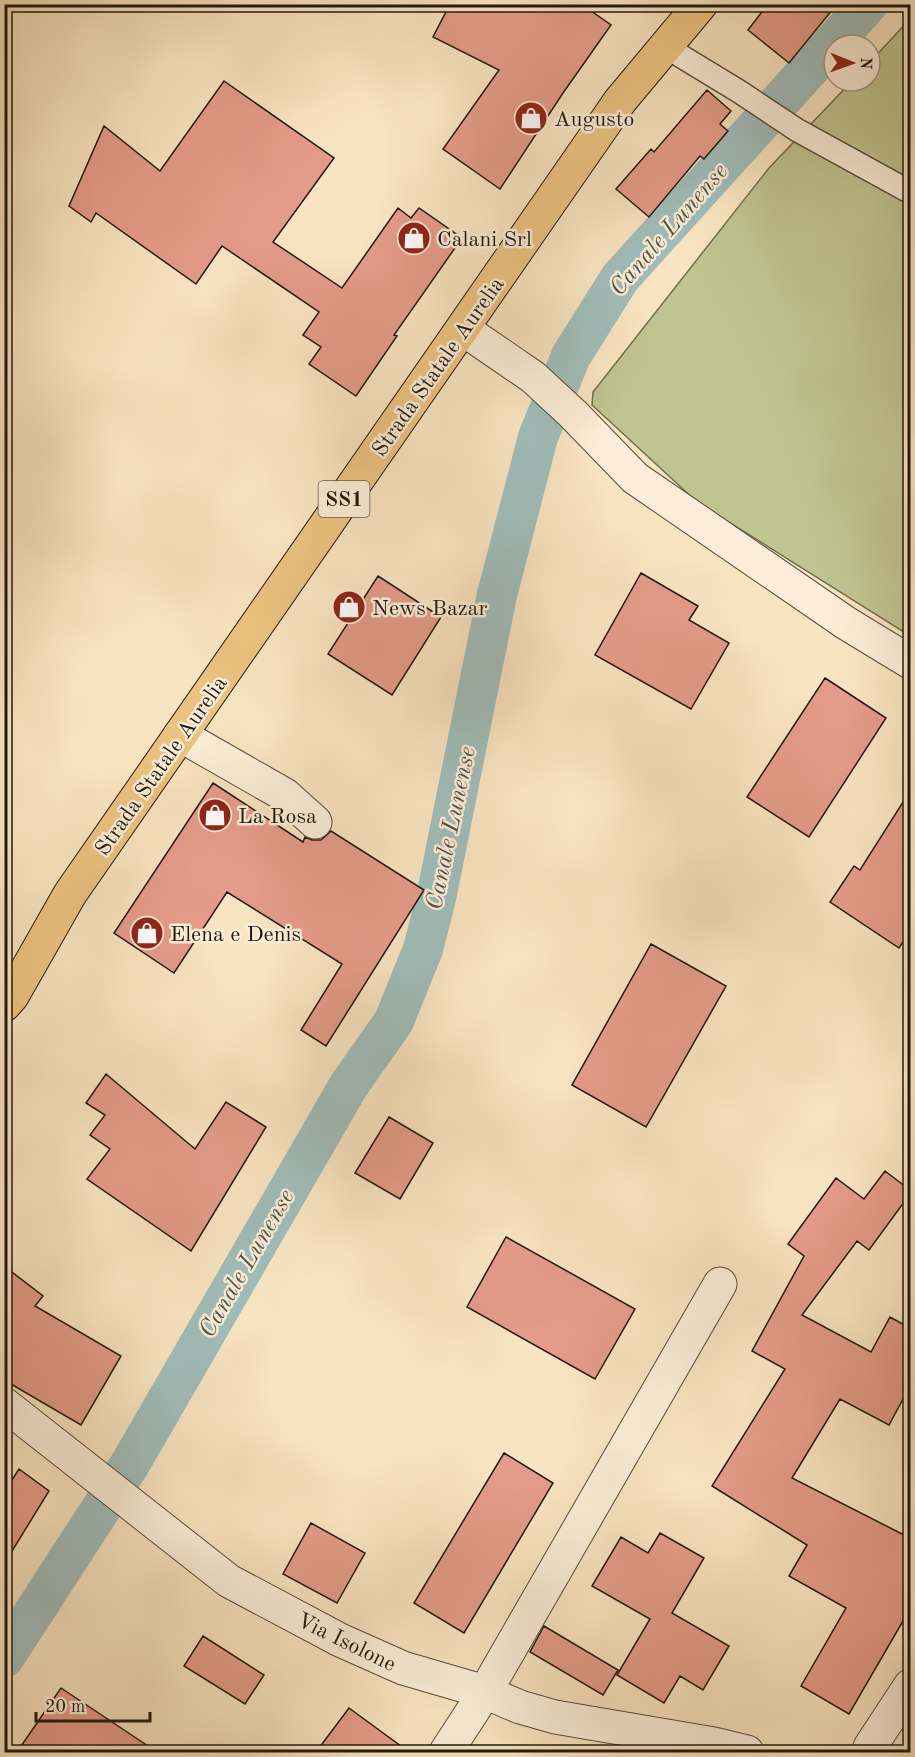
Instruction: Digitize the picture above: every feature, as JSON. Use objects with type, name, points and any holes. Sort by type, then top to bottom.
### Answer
[{"type":"main road","name":"Strada Statale Aurelia","points":[[7,998],[70,894],[620,101],[701,4]]},
{"type":"street","points":[[463,329],[533,378],[573,414],[635,478],[846,623],[910,662]]},
{"type":"street","points":[[180,735],[285,795],[315,822]]},
{"type":"street","points":[[446,1752],[485,1692],[720,1284]]},
{"type":"street","name":"Via Isolone","points":[[4,1404],[229,1581],[340,1640],[403,1668],[485,1692],[520,1707],[555,1717],[714,1744],[747,1752]]},
{"type":"street","points":[[868,1752],[910,1686]]},
{"type":"lane","points":[[666,47],[740,92],[796,130],[910,192]]},
{"type":"green space","points":[[910,19],[910,636],[697,502],[592,405],[593,392],[769,168],[841,93],[882,93],[882,49]]},
{"type":"building","points":[[450,4],[581,4],[611,25],[500,189],[443,149],[499,70],[433,37]]},
{"type":"building","points":[[768,4],[837,4],[789,63],[748,30]]},
{"type":"building","points":[[224,81],[334,158],[273,242],[342,288],[398,208],[411,218],[419,208],[462,238],[394,335],[397,336],[356,396],[309,364],[321,347],[303,335],[319,312],[222,246],[196,284],[96,213],[91,222],[69,206],[104,126],[160,171]]},
{"type":"building","points":[[707,90],[731,111],[720,124],[728,131],[704,159],[700,156],[649,217],[616,189],[651,149],[654,152]]},
{"type":"building","points":[[641,573],[698,606],[689,620],[729,643],[691,709],[595,655]]},
{"type":"building","points":[[378,576],[441,617],[392,695],[328,654]]},
{"type":"building","points":[[825,678],[886,718],[809,837],[747,797]]},
{"type":"building","points":[[213,783],[303,842],[305,837],[321,840],[331,831],[424,890],[326,1046],[301,1030],[342,964],[227,892],[174,973],[114,933]]},
{"type":"building","points":[[910,791],[910,931],[899,948],[830,902],[854,866],[860,870]]},
{"type":"building","points":[[651,944],[726,986],[646,1127],[572,1085]]},
{"type":"building","points":[[106,1074],[195,1149],[226,1102],[266,1127],[191,1251],[87,1179],[110,1149],[90,1135],[105,1115],[86,1103]]},
{"type":"building","points":[[389,1117],[433,1143],[400,1199],[355,1173]]},
{"type":"building","points":[[885,1171],[910,1190],[910,1194],[869,1250],[857,1241],[802,1315],[871,1352],[890,1317],[910,1328],[910,1386],[889,1425],[840,1399],[792,1478],[910,1538],[910,1609],[849,1714],[801,1686],[846,1608],[789,1576],[807,1545],[712,1486],[785,1369],[752,1351],[804,1256],[788,1244],[836,1178],[864,1199]]},
{"type":"building","points":[[506,1237],[635,1309],[595,1379],[467,1307]]},
{"type":"building","points":[[4,1266],[43,1296],[35,1306],[121,1356],[81,1425],[4,1380]]},
{"type":"building","points":[[504,1453],[553,1483],[464,1633],[414,1603]]},
{"type":"building","points":[[19,1469],[49,1491],[4,1564],[4,1492]]},
{"type":"building","points":[[311,1523],[365,1553],[337,1603],[283,1574]]},
{"type":"building","points":[[660,1533],[704,1558],[672,1613],[729,1646],[703,1690],[680,1676],[664,1703],[617,1675],[650,1619],[592,1586],[621,1537],[648,1553]]},
{"type":"building","points":[[544,1626],[618,1670],[603,1695],[530,1652]]},
{"type":"building","points":[[203,1636],[264,1675],[245,1704],[184,1666]]},
{"type":"building","points":[[61,1688],[157,1752],[17,1752]]},
{"type":"building","points":[[349,1708],[409,1752],[316,1752]]},
{"type":"waterway","name":"Canale Lunense","points":[[4,1658],[130,1464],[349,1085],[394,1021],[423,949],[436,898],[497,595],[538,437],[571,356],[620,278],[868,4]]},
{"type":"place","name":"Augusto","points":[[531,118]]},
{"type":"place","name":"Calani Srl","points":[[414,238]]},
{"type":"place","name":"News Bazar","points":[[349,607]]},
{"type":"place","name":"La Rosa","points":[[215,815]]},
{"type":"place","name":"Elena e Denis","points":[[147,933]]}]
